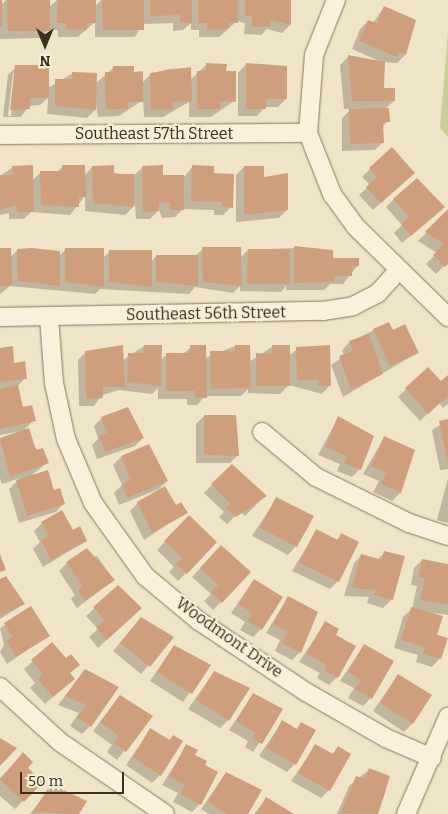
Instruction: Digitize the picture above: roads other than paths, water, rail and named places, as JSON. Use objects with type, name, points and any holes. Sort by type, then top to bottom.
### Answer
[{"type":"street","points":[[336,0],[314,55],[308,133],[332,194],[356,228],[398,271],[448,317]]},
{"type":"street","name":"Southeast 57th Street","points":[[0,135],[308,133]]},
{"type":"street","name":"Southeast 56th Street","points":[[0,317],[324,311],[353,306],[378,293],[398,271]]},
{"type":"street","name":"Woodmont Drive","points":[[49,317],[54,383],[66,439],[93,503],[145,576],[199,621],[306,692],[386,738],[432,758]]},
{"type":"street","points":[[262,432],[316,477],[409,523],[448,536]]},
{"type":"street","points":[[0,687],[60,742],[165,814]]},
{"type":"street","points":[[406,814],[432,758],[448,716]]}]
